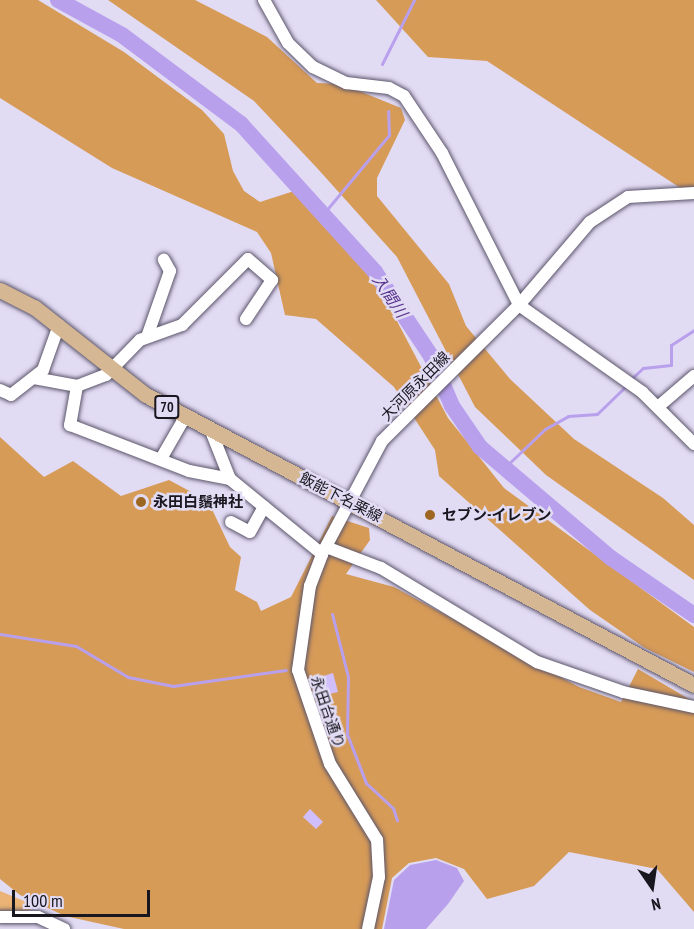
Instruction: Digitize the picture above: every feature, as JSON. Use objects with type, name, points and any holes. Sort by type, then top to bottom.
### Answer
[{"type":"main road","name":"飯能下名栗線","points":[[0,290],[59,325],[111,368],[185,417],[349,501],[694,685]]},
{"type":"street","points":[[264,0],[306,62],[346,82],[399,92],[416,110],[519,305],[658,406],[694,444]]},
{"type":"street","name":"大河原永田線","points":[[349,501],[382,441],[519,305],[610,206],[652,193],[694,194]]},
{"type":"street","points":[[34,378],[77,386],[111,368],[147,337],[182,326],[248,259],[272,280],[246,319]]},
{"type":"street","points":[[147,337],[170,275],[164,260]]},
{"type":"street","points":[[0,390],[11,395],[34,378],[59,325]]},
{"type":"street","points":[[658,406],[694,376]]},
{"type":"street","points":[[77,386],[70,425],[162,458],[189,471],[230,480],[324,550],[381,568],[537,662],[589,682],[694,707]]},
{"type":"street","points":[[162,458],[185,417]]},
{"type":"street","points":[[212,431],[230,480]]},
{"type":"street","name":"永田台通り","points":[[349,501],[324,550],[310,586],[298,670],[330,764],[377,840],[379,877],[368,929]]},
{"type":"street","points":[[231,522],[250,532],[264,507]]},
{"type":"street","points":[[0,917],[38,917],[64,929]]},
{"type":"shaded area","points":[[0,0],[38,0],[124,52],[202,110],[224,134],[233,171],[244,191],[260,202],[294,191],[378,285],[448,418],[504,488],[694,627],[694,672],[645,648],[590,610],[439,476],[435,450],[394,387],[316,319],[285,315],[271,253],[257,232],[112,168],[0,98]]},
{"type":"shaded area","points":[[108,0],[195,0],[267,37],[317,83],[342,84],[401,108],[405,120],[377,178],[377,196],[449,284],[466,326],[510,379],[574,439],[663,498],[694,525],[694,580],[546,475],[475,407],[397,257],[317,168],[254,101]]},
{"type":"shaded area","points":[[376,0],[694,0],[694,197],[487,61],[428,57]]},
{"type":"shaded area","points":[[0,437],[44,477],[73,461],[121,496],[169,480],[208,501],[230,547],[241,557],[235,590],[257,602],[261,611],[291,597],[332,516],[369,528],[370,540],[346,574],[394,587],[579,687],[621,702],[638,669],[694,702],[694,912],[657,869],[569,852],[534,886],[487,899],[464,869],[436,858],[409,863],[392,878],[382,929],[124,929],[65,916],[20,895],[0,879]]},
{"type":"shaded area","points":[[436,860],[457,868],[464,881],[448,904],[426,929],[384,929],[394,880],[410,865]]},
{"type":"shaded area","points":[[0,891],[24,901],[31,910],[0,913]]},
{"type":"building","points":[[333,673],[338,692],[325,695],[320,677]]},
{"type":"building","points":[[310,809],[323,822],[316,829],[303,817]]},
{"type":"waterway","name":"入間川","points":[[58,0],[122,35],[241,124],[375,272],[431,356],[452,406],[480,447],[611,558],[694,615]]},
{"type":"waterway","points":[[382,64],[414,0]]},
{"type":"waterway","points":[[324,213],[389,135],[388,111]]},
{"type":"waterway","points":[[630,380],[643,368],[671,365],[671,345],[694,330]]},
{"type":"waterway","points":[[503,469],[545,429],[568,416],[597,414],[626,386]]},
{"type":"waterway","points":[[332,614],[348,677],[347,734],[366,783],[393,808],[397,820]]},
{"type":"waterway","points":[[0,634],[76,646],[128,677],[173,686],[286,670]]},
{"type":"place","name":"永田白鬚神社","points":[[141,502]]},
{"type":"place","name":"セブン-イレブン","points":[[430,515]]}]
